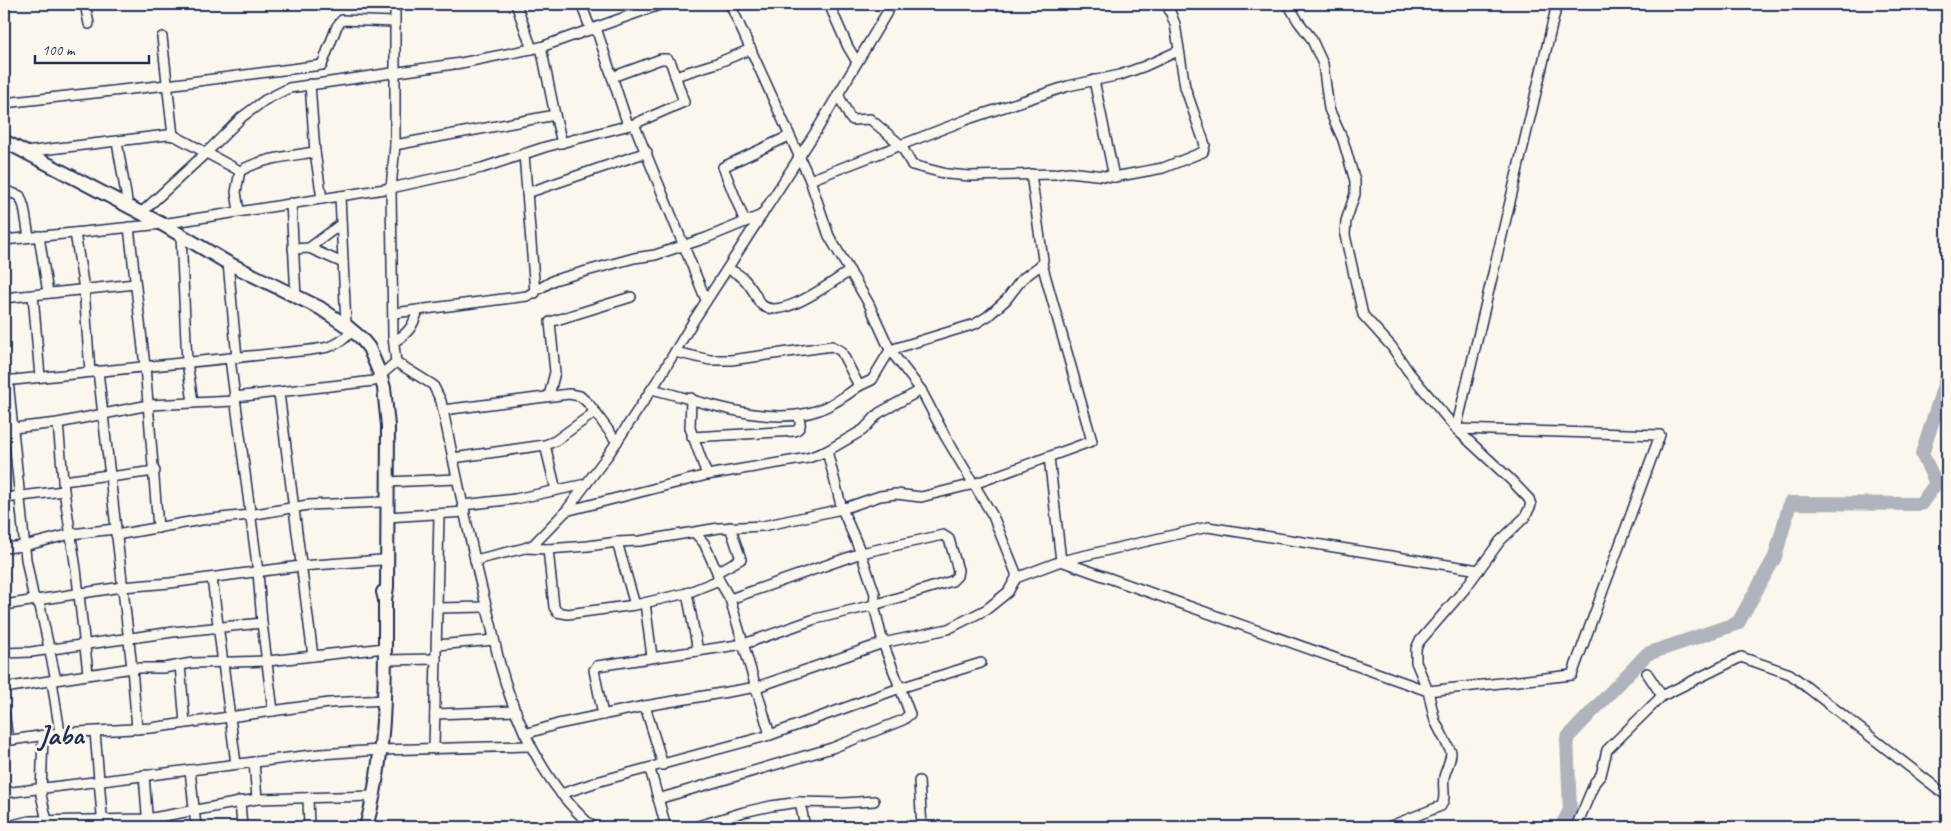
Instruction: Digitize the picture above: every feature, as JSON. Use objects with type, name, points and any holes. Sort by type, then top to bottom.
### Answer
[{"type":"main road","points":[[4,142],[162,224],[228,263],[308,303],[318,313],[347,330],[359,346],[377,378],[388,426],[387,587],[384,600]]},
{"type":"main road","points":[[366,827],[375,796],[385,700],[384,600],[381,560],[382,502],[377,378]]},
{"type":"street","points":[[85,4],[89,24]]},
{"type":"street","points":[[394,4],[395,145],[391,188],[396,362]]},
{"type":"street","points":[[516,4],[536,48],[562,143]]},
{"type":"street","points":[[581,4],[594,29],[631,125],[646,152],[706,300]]},
{"type":"street","points":[[141,213],[242,117],[265,100],[289,88],[461,64],[536,48],[662,4]]},
{"type":"street","points":[[525,734],[558,724],[645,706],[757,687],[883,643],[948,629],[987,609],[1008,592],[1016,578],[1016,573],[993,516],[945,436],[921,390],[890,350],[869,304],[829,236],[810,180],[730,4]]},
{"type":"street","points":[[830,4],[848,47],[857,62]]},
{"type":"street","points":[[474,560],[525,548],[534,544],[566,511],[617,442],[652,389],[706,300],[799,158],[892,4]]},
{"type":"street","points":[[838,94],[850,118],[853,120],[870,119],[901,145],[912,166],[933,172],[970,176],[1069,172],[1114,177],[1163,168],[1200,154],[1205,149],[1185,88],[1175,24],[1167,4]]},
{"type":"street","points":[[1288,4],[1311,38],[1323,64],[1329,109],[1343,140],[1355,181],[1355,194],[1346,220],[1345,235],[1363,315],[1392,347],[1408,371],[1456,429],[1530,499],[1531,505],[1525,517],[1500,541],[1438,622],[1419,642],[1416,649],[1416,662],[1428,691],[1435,721],[1451,752],[1444,779],[1444,803],[1437,809],[1388,827]]},
{"type":"street","points":[[1456,429],[1557,4]]},
{"type":"street","points":[[4,103],[322,65],[337,26],[342,20],[394,22]]},
{"type":"street","points":[[162,37],[173,136]]},
{"type":"street","points":[[676,76],[717,63],[750,49]]},
{"type":"street","points":[[810,180],[971,118],[1068,86],[1128,72],[1178,51]]},
{"type":"street","points":[[4,240],[162,224],[391,188],[482,168],[562,143],[631,125],[684,102],[671,63],[667,59],[661,59],[612,77]]},
{"type":"street","points":[[1094,80],[1114,177]]},
{"type":"street","points":[[310,84],[314,152],[322,199]]},
{"type":"street","points":[[395,145],[555,116]]},
{"type":"street","points":[[24,152],[173,136],[181,138],[240,171]]},
{"type":"street","points":[[745,222],[723,167],[789,136]]},
{"type":"street","points":[[117,142],[128,206]]},
{"type":"street","points":[[240,171],[249,166],[278,158],[314,152]]},
{"type":"street","points":[[527,193],[646,152]]},
{"type":"street","points":[[524,154],[534,293]]},
{"type":"street","points":[[238,211],[236,192],[240,171]]},
{"type":"street","points":[[525,548],[548,549],[640,541],[730,527],[762,526],[842,509],[880,496],[896,494],[921,496],[974,484],[1092,441],[1042,264],[1031,174]]},
{"type":"street","points":[[4,192],[20,196],[24,207],[28,238]]},
{"type":"street","points":[[60,734],[49,650],[40,606],[35,599],[24,546],[19,497],[8,429],[6,380],[233,358],[332,347],[338,344],[347,330],[340,196]]},
{"type":"street","points":[[291,203],[296,297]]},
{"type":"street","points":[[394,313],[527,296],[554,280],[684,246],[763,214]]},
{"type":"street","points":[[309,248],[341,224]]},
{"type":"street","points":[[129,227],[149,405],[158,528]]},
{"type":"street","points":[[74,233],[102,414],[132,668],[137,729]]},
{"type":"street","points":[[39,236],[48,293]]},
{"type":"street","points":[[181,236],[187,362],[193,402]]},
{"type":"street","points":[[293,249],[309,248],[343,263]]},
{"type":"street","points":[[228,263],[235,399],[258,572],[273,711]]},
{"type":"street","points":[[652,389],[759,414],[788,416],[818,410],[838,401],[859,386],[872,380],[890,350],[975,324],[988,316],[1006,300],[1022,279],[1042,264]]},
{"type":"street","points":[[728,269],[746,279],[761,304],[769,309],[786,308],[798,303],[850,271]]},
{"type":"street","points":[[4,298],[135,284]]},
{"type":"street","points":[[32,295],[40,377]]},
{"type":"street","points":[[550,396],[555,372],[550,322],[631,297]]},
{"type":"street","points":[[394,342],[407,334],[416,319],[418,310]]},
{"type":"street","points":[[675,352],[710,360],[731,360],[832,346],[841,351],[859,386]]},
{"type":"street","points":[[8,429],[58,423],[149,405],[235,399],[377,378],[396,362]]},
{"type":"street","points":[[396,362],[432,385],[437,392],[443,410],[474,560],[500,667],[530,746],[541,767],[561,794],[580,816],[593,827]]},
{"type":"street","points":[[566,511],[707,475],[808,458],[827,451],[863,430],[879,413],[921,390]]},
{"type":"street","points":[[279,392],[313,656]]},
{"type":"street","points":[[443,410],[569,394],[580,396],[595,412],[617,442]]},
{"type":"street","points":[[691,398],[690,428],[707,475]]},
{"type":"street","points":[[453,458],[544,445],[555,441],[595,412]]},
{"type":"street","points":[[692,437],[795,431],[799,429],[801,424],[798,415]]},
{"type":"street","points":[[58,423],[64,491],[88,673]]},
{"type":"street","points":[[1062,561],[1428,691],[1572,675],[1660,435],[1456,429]]},
{"type":"street","points":[[544,445],[556,490]]},
{"type":"street","points":[[658,799],[832,748],[903,720],[910,714],[883,643],[874,605],[875,594],[861,553],[842,509],[827,451]]},
{"type":"street","points":[[1049,457],[1062,561]]},
{"type":"street","points":[[63,481],[155,471]]},
{"type":"street","points":[[387,482],[457,479]]},
{"type":"street","points":[[387,517],[439,514],[586,484]]},
{"type":"street","points":[[4,498],[64,491]]},
{"type":"street","points":[[4,548],[24,546],[71,534],[158,528],[294,507],[382,502]]},
{"type":"street","points":[[434,748],[439,514]]},
{"type":"street","points":[[548,549],[554,607],[557,612],[568,614],[634,605],[687,593],[718,576],[741,559],[730,527]]},
{"type":"street","points":[[1016,578],[1062,561],[1208,527],[1479,570]]},
{"type":"street","points":[[696,533],[704,543],[730,599],[770,735]]},
{"type":"street","points":[[603,715],[594,668],[597,666],[744,644],[815,619],[874,605],[952,581],[957,576],[958,570],[949,539],[946,535],[861,553],[730,599]]},
{"type":"street","points":[[618,542],[634,605]]},
{"type":"street","points":[[4,604],[122,587],[212,578],[301,566],[381,560]]},
{"type":"street","points":[[212,578],[220,627],[236,764]]},
{"type":"street","points":[[687,593],[698,650]]},
{"type":"street","points":[[645,603],[652,658]]},
{"type":"street","points":[[437,608],[486,607]]},
{"type":"street","points":[[4,653],[49,650],[128,638],[262,623]]},
{"type":"street","points":[[437,645],[494,640]]},
{"type":"street","points":[[4,688],[88,673],[132,668],[164,668],[192,663],[268,662],[313,656],[385,654],[436,659]]},
{"type":"street","points":[[1576,827],[1594,782],[1601,775],[1607,750],[1662,696],[1741,657],[1790,674],[1947,796]]},
{"type":"street","points":[[561,794],[600,781],[663,766],[770,735],[900,688],[981,663]]},
{"type":"street","points":[[180,665],[185,723]]},
{"type":"street","points":[[1647,673],[1662,696]]},
{"type":"street","points":[[4,712],[6,740],[43,735],[137,729],[329,703],[385,700]]},
{"type":"street","points":[[645,706],[663,766]]},
{"type":"street","points":[[435,714],[516,711]]},
{"type":"street","points":[[95,732],[103,824]]},
{"type":"street","points":[[43,735],[41,795],[47,821]]},
{"type":"street","points":[[4,793],[320,754],[380,750],[530,746]]},
{"type":"street","points":[[254,762],[257,799]]},
{"type":"street","points":[[650,769],[666,827]]},
{"type":"street","points":[[190,770],[196,827]]},
{"type":"street","points":[[144,775],[147,823]]},
{"type":"street","points":[[919,781],[922,827]]},
{"type":"street","points":[[4,827],[29,821],[103,824],[147,823],[194,809],[240,801],[375,796]]},
{"type":"street","points":[[308,798],[309,827]]},
{"type":"street","points":[[695,827],[744,812],[800,802],[842,803],[874,800]]},
{"type":"street","points":[[240,801],[242,827]]},
{"type":"street","points":[[800,802],[805,827]]},
{"type":"waterway","points":[[1561,827],[1570,810],[1567,738],[1647,654],[1738,623],[1775,557],[1790,503],[1921,504],[1936,483],[1922,454],[1947,376]]},
{"type":"district","name":"Jaba","points":[[61,734]]}]
